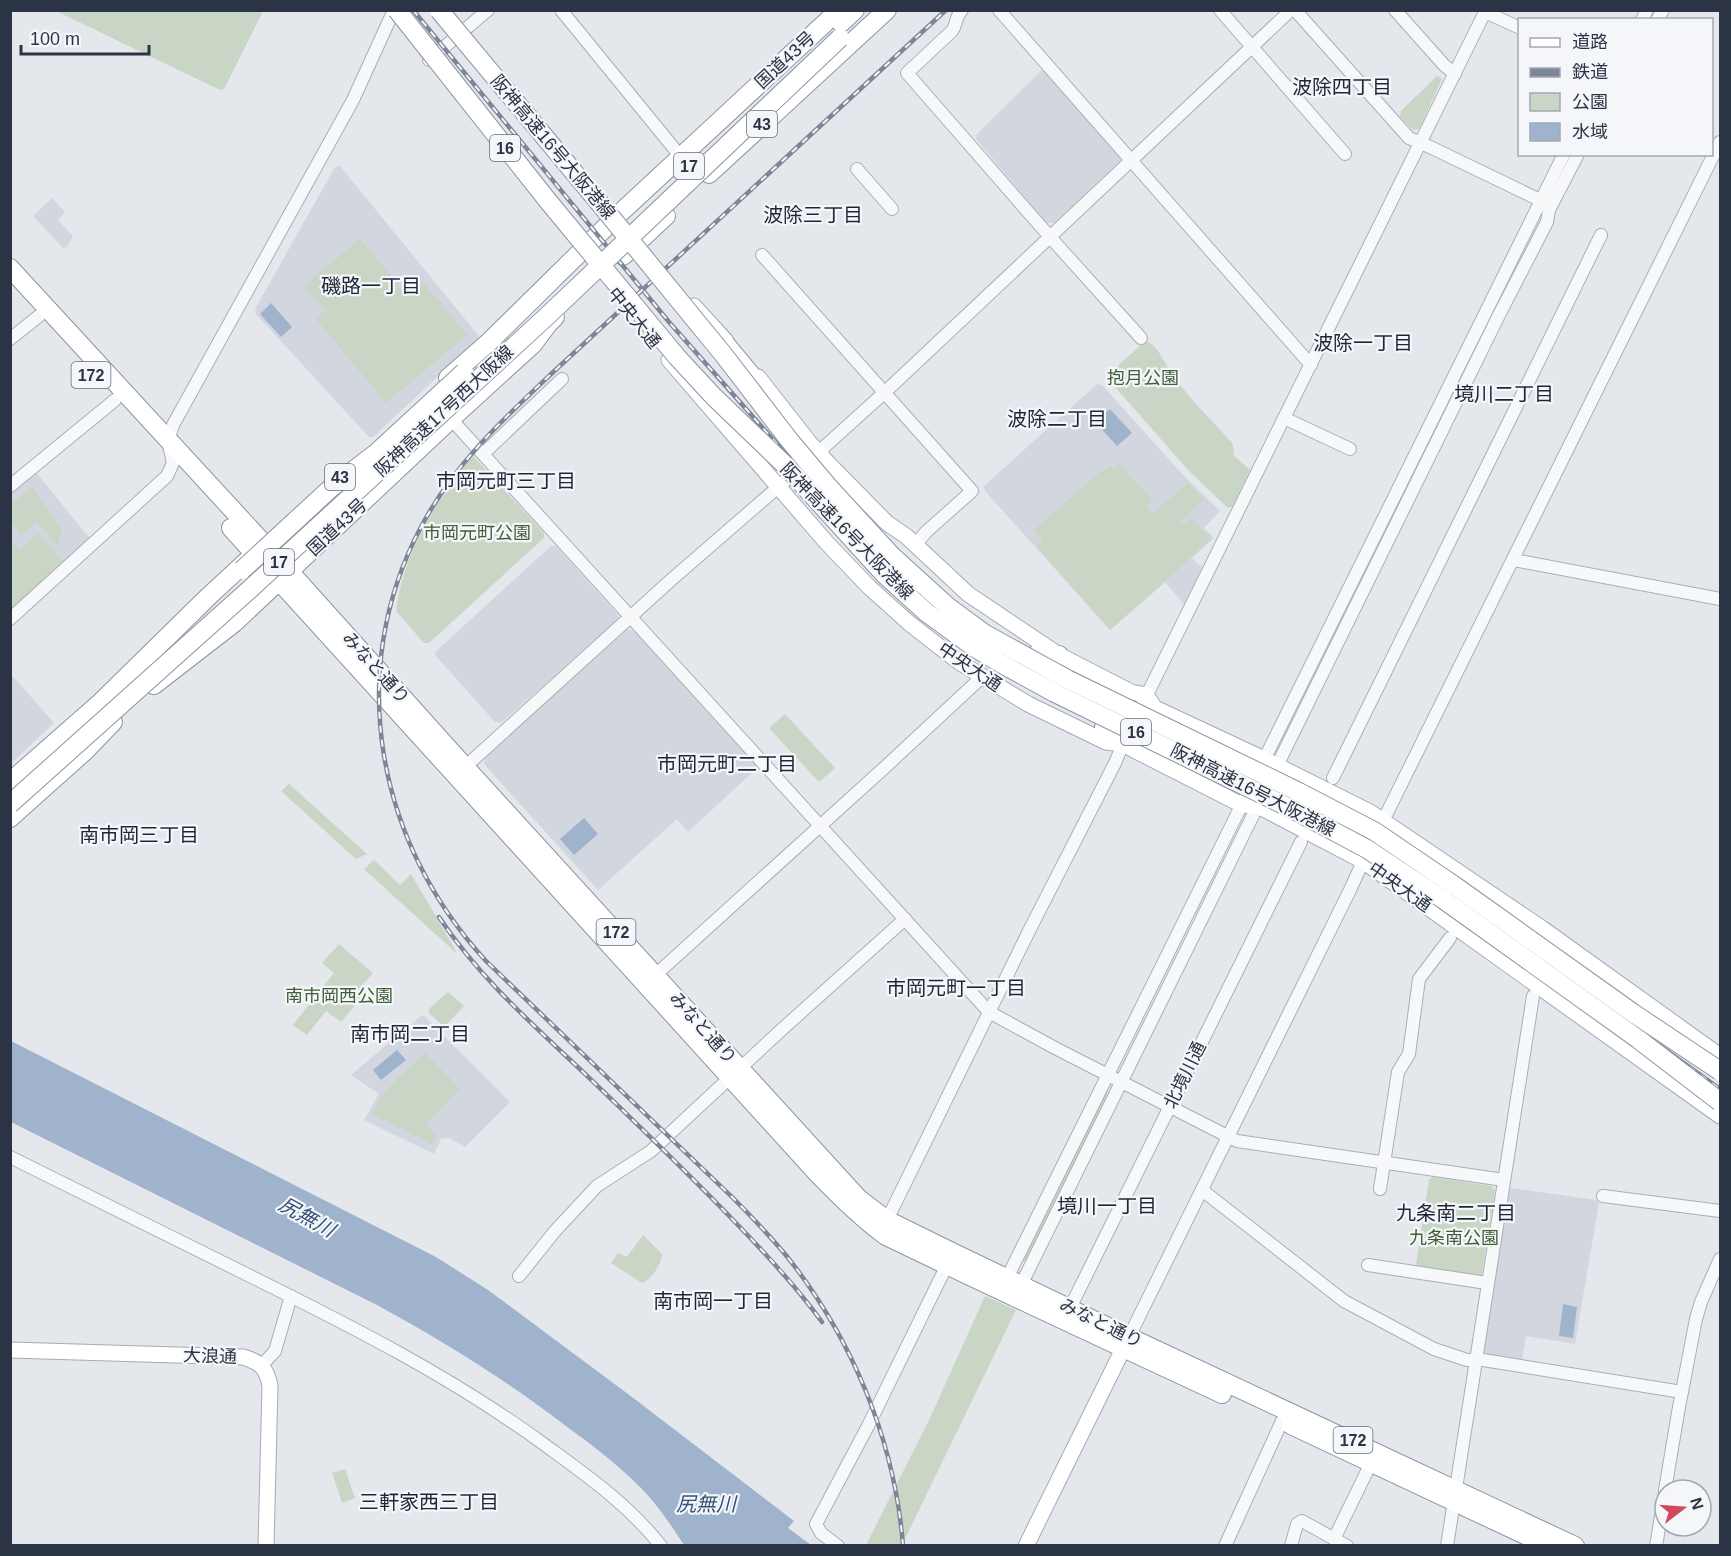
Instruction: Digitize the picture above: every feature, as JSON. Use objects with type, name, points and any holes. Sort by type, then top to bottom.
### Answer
[{"type":"highway","name":"阪神高速16号大阪港線","points":[[442,10],[827,485],[892,556],[947,606],[985,634],[1058,675],[1374,831],[1633,1013],[1720,1071]]},
{"type":"highway","name":"国道43号","points":[[10,782],[101,702],[209,596],[475,354],[652,183],[838,10]]},
{"type":"highway","name":"阪神高速17号西大阪線","points":[[10,789],[175,642],[512,333],[855,10]]},
{"type":"highway","name":"阪神高速17号西大阪線","points":[[10,804],[170,662],[536,326],[719,152],[771,114],[814,74],[840,38],[870,10]]},
{"type":"highway","name":"国道43号","points":[[10,811],[162,679],[234,623],[533,344],[548,324],[571,303],[608,281],[640,241],[887,10]]},
{"type":"highway","name":"阪神高速16号大阪港線","points":[[393,12],[500,142],[608,281],[714,397],[784,465],[884,574],[912,600],[975,648],[1055,693],[1290,808],[1367,849],[1415,880],[1638,1039],[1720,1102]]},
{"type":"highway","name":"国道43号","points":[[652,183],[666,193],[678,191],[691,182],[810,72],[836,58]]},
{"type":"highway","name":"みなと通り","points":[[10,268],[168,441],[259,550]]},
{"type":"highway","points":[[552,280],[573,274],[580,283],[578,292],[571,303]]},
{"type":"highway","points":[[661,279],[692,308],[734,354],[797,434],[893,546],[931,582],[973,616],[1037,654],[1059,655]]},
{"type":"highway","points":[[608,281],[630,304],[714,410],[895,594],[956,642],[1011,680],[1111,730],[1123,744]]},
{"type":"highway","name":"みなと通り","points":[[10,286],[173,463],[465,767],[735,1073],[844,1202],[867,1222],[886,1236],[1064,1320],[1126,1343],[1455,1495],[1547,1545]]},
{"type":"highway","points":[[170,662],[264,588],[351,508],[388,467],[526,340],[548,324]]},
{"type":"highway","points":[[175,642],[218,593],[332,488],[375,454],[464,372],[475,354]]},
{"type":"highway","name":"みなと通り","points":[[284,576],[557,888],[651,980]]},
{"type":"highway","name":"43","points":[[10,776],[66,727],[101,702]]},
{"type":"highway","name":"43","points":[[10,818],[85,751],[113,722]]},
{"type":"highway","name":"みなと通り","points":[[735,1073],[859,1199],[887,1220],[1070,1308],[1126,1343],[1282,1421],[1371,1463],[1575,1545]]},
{"type":"main road","points":[[442,10],[695,307],[750,367],[818,453],[887,523],[906,536],[968,594],[1059,655],[1131,692],[1146,695],[1155,708],[1271,762],[1370,812],[1543,929],[1720,1056]]},
{"type":"main road","name":"中央大通","points":[[393,12],[580,252],[608,281],[703,401],[826,542],[869,587],[924,635],[982,677],[1028,704],[1106,742],[1123,744],[1242,805],[1257,806],[1363,861],[1720,1116]]},
{"type":"main road","points":[[1026,1545],[1126,1343]]},
{"type":"main road","name":"大浪通","points":[[10,1350],[243,1357],[262,1365],[267,1371],[270,1386],[266,1545]]},
{"type":"street","points":[[429,60],[488,10]]},
{"type":"street","points":[[561,10],[681,157]]},
{"type":"street","points":[[962,10],[956,18],[952,31],[907,73],[1140,338]]},
{"type":"street","points":[[999,10],[1311,366]]},
{"type":"street","points":[[1220,10],[1345,154]]},
{"type":"street","points":[[465,767],[630,617],[884,393],[1293,10],[1410,138],[1546,206]]},
{"type":"street","points":[[1395,10],[1444,65],[1455,74]]},
{"type":"street","points":[[887,1220],[1485,11],[1518,27]]},
{"type":"street","points":[[10,619],[167,476],[173,463],[168,441],[173,425],[353,100],[393,12]]},
{"type":"street","points":[[1126,1343],[1720,142]]},
{"type":"street","points":[[1014,1281],[1108,1075],[1242,805],[1271,762],[1416,484],[1547,222],[1546,206],[1563,156]]},
{"type":"street","points":[[1014,1281],[1120,1082],[1257,806],[1271,762],[1403,478],[1494,293],[1577,156]]},
{"type":"street","points":[[856,169],[892,208]]},
{"type":"street","points":[[1333,778],[1601,235]]},
{"type":"street","points":[[762,255],[972,491],[926,532],[915,545]]},
{"type":"street","points":[[10,339],[39,316]]},
{"type":"street","points":[[483,454],[562,379]]},
{"type":"street","points":[[10,486],[115,400]]},
{"type":"street","points":[[1284,418],[1350,448]]},
{"type":"street","points":[[451,419],[989,1012],[1120,1082],[1240,1142],[1503,1180]]},
{"type":"street","points":[[1403,478],[1416,484]]},
{"type":"street","points":[[1514,560],[1720,599]]},
{"type":"street","points":[[651,980],[982,677]]},
{"type":"street","name":"北境川通","points":[[1070,1308],[1301,842]]},
{"type":"street","points":[[519,1276],[555,1231],[597,1186],[651,1151],[905,920]]},
{"type":"street","points":[[1380,1189],[1398,1071],[1409,1054],[1419,979],[1450,938]]},
{"type":"street","points":[[1447,1545],[1533,996]]},
{"type":"street","points":[[10,1157],[376,1339],[502,1414],[598,1485],[661,1545]]},
{"type":"street","points":[[1202,1190],[1344,1301],[1434,1349],[1467,1360],[1483,1360],[1682,1392]]},
{"type":"street","points":[[1603,1196],[1720,1211]]},
{"type":"street","points":[[1667,1478],[1696,1319],[1720,1258]]},
{"type":"street","points":[[838,1545],[821,1533],[816,1524],[868,1426],[947,1265]]},
{"type":"street","points":[[1368,1265],[1487,1283]]},
{"type":"street","points":[[262,1365],[275,1351],[291,1296]]},
{"type":"street","points":[[1225,1545],[1282,1421]]},
{"type":"street","points":[[1334,1539],[1371,1463]]},
{"type":"street","points":[[1291,1545],[1297,1524],[1302,1521],[1347,1545]]},
{"type":"shaded area","points":[[1041,71],[1046,71],[1120,156],[1120,161],[1054,223],[1047,223],[976,139],[977,134]]},
{"type":"shaded area","points":[[340,166],[478,335],[478,339],[373,437],[369,437],[256,314],[255,309],[335,167]]},
{"type":"shaded area","points":[[52,198],[65,212],[58,220],[73,236],[67,247],[63,248],[33,216]]},
{"type":"shaded area","points":[[1097,384],[1102,385],[1183,475],[1220,511],[1204,528],[1214,538],[1192,558],[1202,568],[1184,604],[1165,582],[1110,630],[985,491],[984,486]]},
{"type":"shaded area","points":[[35,471],[91,540],[65,564],[18,550],[14,544],[11,547],[11,491]]},
{"type":"shaded area","points":[[551,546],[556,546],[618,615],[618,620],[501,723],[495,722],[435,655],[435,652]]},
{"type":"shaded area","points":[[627,630],[633,630],[756,765],[756,769],[688,832],[677,819],[598,890],[484,764],[485,757]]},
{"type":"shaded area","points":[[10,673],[54,723],[11,763],[10,763]]},
{"type":"shaded area","points":[[421,1016],[424,1016],[510,1102],[465,1147],[449,1138],[441,1139],[434,1154],[364,1120],[379,1094],[351,1075]]},
{"type":"shaded area","points":[[1511,1188],[1596,1200],[1599,1203],[1575,1344],[1526,1336],[1522,1361],[1486,1356],[1484,1350],[1508,1191]]},
{"type":"green space","points":[[263,10],[224,89],[220,90],[56,11]]},
{"type":"green space","points":[[1437,76],[1442,79],[1419,129],[1413,130],[1400,117],[1401,111]]},
{"type":"green space","points":[[360,239],[407,295],[423,282],[467,335],[386,403],[315,318],[325,310],[304,286]]},
{"type":"green space","name":"抱月公園","points":[[1145,341],[1156,348],[1182,388],[1232,443],[1233,455],[1250,470],[1233,506],[1228,508],[1189,471],[1108,379],[1109,374]]},
{"type":"green space","name":"市岡元町公園","points":[[473,456],[544,533],[544,538],[429,643],[424,643],[396,611],[400,589],[423,528],[446,491]]},
{"type":"green space","points":[[1119,464],[1151,498],[1147,507],[1153,513],[1188,483],[1204,499],[1181,521],[1184,525],[1192,518],[1210,539],[1110,630],[1036,546],[1043,540],[1034,530],[1100,472],[1111,466],[1114,469]]},
{"type":"green space","points":[[32,487],[60,526],[62,532],[57,545],[37,521],[21,535],[11,521],[11,505]]},
{"type":"green space","points":[[38,533],[65,564],[11,614],[11,547],[14,544],[19,549]]},
{"type":"green space","points":[[785,714],[835,768],[819,782],[769,728]]},
{"type":"green space","points":[[289,784],[367,854],[356,859],[281,791]]},
{"type":"green space","points":[[374,860],[400,885],[411,874],[455,952],[364,869]]},
{"type":"green space","name":"南市岡西公園","points":[[339,944],[373,973],[357,991],[362,997],[341,1022],[326,1011],[307,1035],[293,1025],[334,973],[322,963]]},
{"type":"green space","points":[[448,992],[464,1006],[444,1027],[429,1013],[429,1009]]},
{"type":"green space","points":[[425,1053],[460,1089],[426,1124],[437,1134],[432,1144],[372,1114],[389,1088]]},
{"type":"green space","points":[[1106,1092],[1109,1097],[1027,1262],[1021,1259]]},
{"type":"green space","name":"九条南公園","points":[[1433,1177],[1491,1186],[1495,1190],[1482,1274],[1478,1277],[1419,1268],[1416,1264],[1429,1179]]},
{"type":"green space","points":[[643,1235],[662,1254],[655,1271],[649,1279],[642,1283],[611,1263],[618,1253],[627,1257]]},
{"type":"green space","points":[[985,1296],[1016,1310],[902,1545],[866,1545],[930,1418]]},
{"type":"green space","points":[[345,1469],[355,1498],[342,1503],[332,1473]]},
{"type":"water","points":[[271,303],[292,327],[281,337],[260,314]]},
{"type":"water","points":[[1110,409],[1132,433],[1117,446],[1095,422]]},
{"type":"water","points":[[584,818],[598,834],[574,855],[560,839]]},
{"type":"water","name":"尻無川","points":[[11,1041],[436,1257],[488,1290],[794,1521],[788,1528],[811,1545],[684,1545],[652,1500],[622,1470],[543,1409],[474,1362],[377,1305],[11,1122]]},
{"type":"water","points":[[397,1050],[406,1060],[381,1080],[373,1070]]},
{"type":"water","points":[[1563,1304],[1577,1307],[1573,1338],[1559,1336]]},
{"type":"railway","points":[[413,10],[669,322],[863,541],[923,600],[970,635],[1020,666],[1330,820],[1365,840],[1505,934],[1720,1089]]},
{"type":"railway","points":[[903,1546],[898,1506],[880,1429],[866,1391],[830,1319],[785,1254],[759,1225],[486,961],[449,914],[419,864],[397,810],[384,754],[379,697],[383,639],[397,582],[421,527],[463,464],[496,427],[550,375],[946,10]]},
{"type":"railway","points":[[439,917],[454,939],[488,979],[758,1246],[822,1322]]},
{"type":"district","name":"波除四丁目","points":[[1342,87]]},
{"type":"district","name":"波除三丁目","points":[[813,215]]},
{"type":"district","name":"磯路一丁目","points":[[371,286]]},
{"type":"district","name":"波除一丁目","points":[[1363,343]]},
{"type":"district","name":"境川二丁目","points":[[1504,394]]},
{"type":"district","name":"波除二丁目","points":[[1057,419]]},
{"type":"district","name":"市岡元町三丁目","points":[[506,481]]},
{"type":"district","name":"市岡元町二丁目","points":[[727,764]]},
{"type":"district","name":"南市岡三丁目","points":[[139,835]]},
{"type":"district","name":"市岡元町一丁目","points":[[956,988]]},
{"type":"district","name":"南市岡二丁目","points":[[410,1034]]},
{"type":"district","name":"境川一丁目","points":[[1107,1206]]},
{"type":"district","name":"九条南二丁目","points":[[1456,1213]]},
{"type":"district","name":"南市岡一丁目","points":[[713,1301]]},
{"type":"district","name":"三軒家西三丁目","points":[[429,1502]]}]
